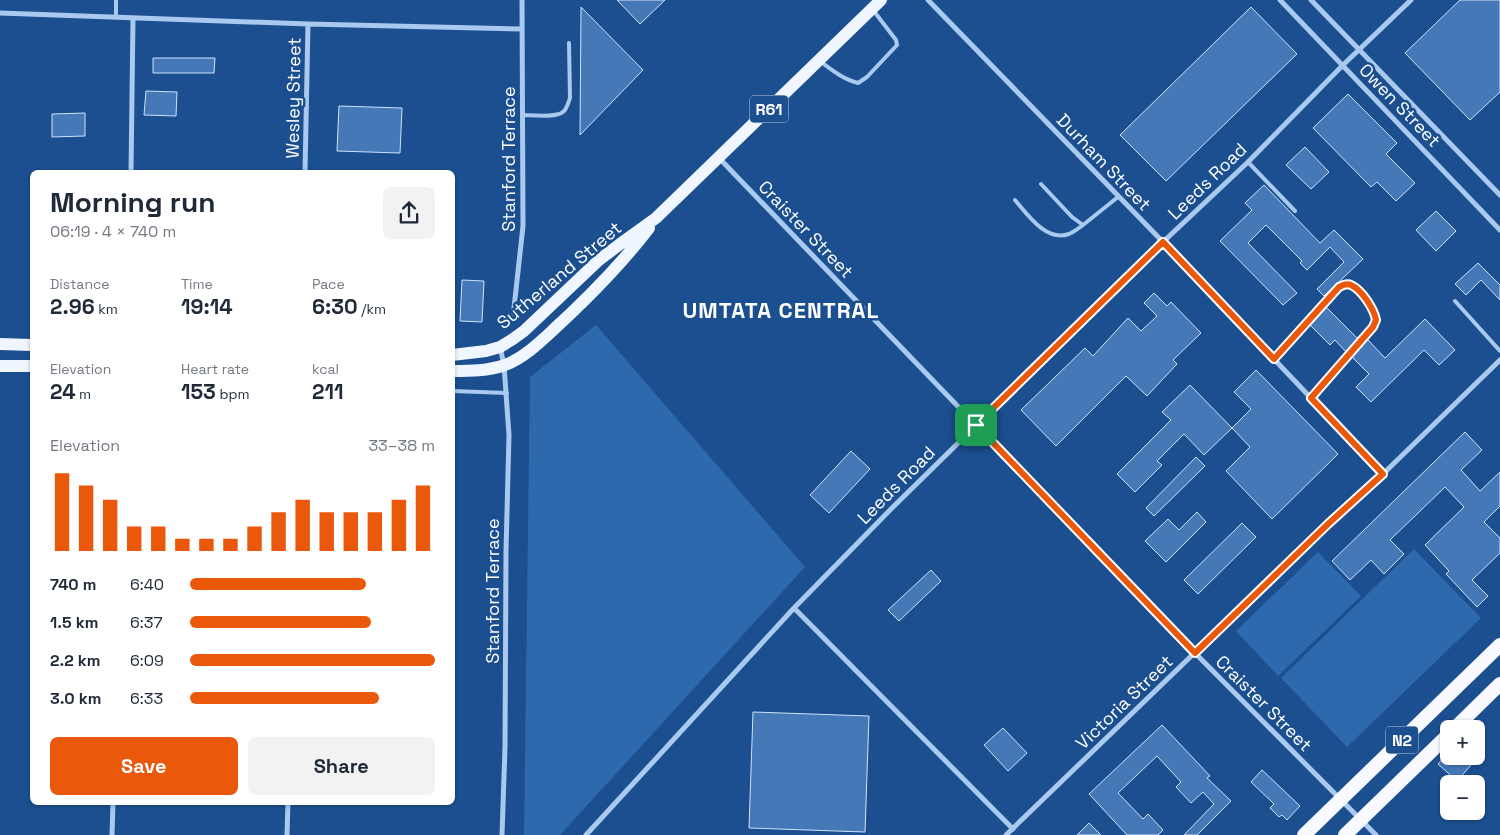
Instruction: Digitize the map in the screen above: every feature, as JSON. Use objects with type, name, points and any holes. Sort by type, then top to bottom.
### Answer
[{"type":"highway","name":"N2","points":[[1304,835],[1500,646]]},
{"type":"highway","points":[[1463,720],[1500,684]]},
{"type":"highway","name":"N2","points":[[1345,835],[1440,743]]},
{"type":"main road","name":"Sutherland Street","points":[[455,355],[486,351],[500,347],[524,331],[599,260],[656,218],[877,4]]},
{"type":"main road","name":"Sutherland Street","points":[[455,371],[482,371],[504,365],[535,346],[587,300],[632,251],[656,218]]},
{"type":"main road","points":[[0,344],[30,345]]},
{"type":"main road","points":[[0,366],[30,366]]},
{"type":"street","name":"Stanford Terrace","points":[[513,317],[523,226],[522,0]]},
{"type":"street","name":"Durham Street","points":[[928,0],[1163,242],[1383,474]]},
{"type":"street","name":"Owen Street","points":[[1280,0],[1500,230]]},
{"type":"street","name":"Owen Street","points":[[1311,0],[1500,195]]},
{"type":"street","name":"Leeds Road","points":[[586,835],[794,608],[892,508],[1163,242],[1248,162],[1342,65],[1411,0]]},
{"type":"street","points":[[0,13],[308,24],[522,29]]},
{"type":"street","points":[[131,170],[133,18]]},
{"type":"street","name":"Wesley Street","points":[[305,170],[308,24]]},
{"type":"street","name":"Craister Street","points":[[718,158],[1195,653],[1376,835]]},
{"type":"street","name":"Stanford Terrace","points":[[500,347],[504,365],[509,435],[502,835]]},
{"type":"street","name":"Victoria Street","points":[[1006,835],[1500,360]]},
{"type":"street","points":[[794,608],[1013,828]]},
{"type":"street","points":[[112,835],[113,805]]},
{"type":"street","points":[[287,835],[288,805]]},
{"type":"lane","points":[[116,0],[116,18]]},
{"type":"lane","points":[[819,60],[851,82],[858,83],[867,77],[896,45],[896,40],[877,4]]},
{"type":"lane","points":[[522,115],[558,115],[567,107],[570,98],[569,43]]},
{"type":"lane","points":[[1248,162],[1295,211]]},
{"type":"lane","points":[[1041,184],[1072,217],[1083,225]]},
{"type":"lane","points":[[1015,200],[1048,233],[1069,234],[1118,197]]},
{"type":"lane","points":[[1274,359],[1339,287],[1345,284],[1352,285],[1369,302],[1376,320],[1373,327],[1311,398]]},
{"type":"lane","points":[[1455,301],[1500,351]]},
{"type":"lane","points":[[455,391],[506,393]]},
{"type":"shaded area","points":[[596,325],[805,567],[560,835],[524,835],[530,377]]},
{"type":"shaded area","points":[[1414,549],[1481,618],[1347,747],[1281,678]]},
{"type":"shaded area","points":[[1318,552],[1361,596],[1278,676],[1236,631]]},
{"type":"building","points":[[617,0],[665,0],[640,24]]},
{"type":"building","points":[[1460,0],[1500,0],[1500,92],[1470,120],[1405,53]]},
{"type":"building","points":[[581,7],[643,70],[580,135]]},
{"type":"building","points":[[1251,7],[1297,54],[1166,181],[1120,135]]},
{"type":"building","points":[[153,58],[215,58],[214,73],[153,73]]},
{"type":"building","points":[[146,91],[177,92],[176,116],[144,115]]},
{"type":"building","points":[[1348,94],[1397,143],[1386,154],[1415,183],[1396,201],[1377,182],[1371,187],[1313,128]]},
{"type":"building","points":[[339,106],[402,108],[400,153],[337,151]]},
{"type":"building","points":[[85,113],[85,136],[52,137],[52,114]]},
{"type":"building","points":[[1305,147],[1329,172],[1311,189],[1286,165]]},
{"type":"building","points":[[1264,185],[1320,243],[1334,230],[1363,259],[1324,296],[1317,289],[1344,262],[1330,247],[1307,270],[1300,263],[1302,261],[1266,225],[1248,243],[1297,293],[1283,305],[1220,241],[1252,210],[1245,203]]},
{"type":"building","points":[[1436,211],[1456,231],[1436,251],[1416,230]]},
{"type":"building","points":[[1478,263],[1500,285],[1500,300],[1481,280],[1466,295],[1455,284]]},
{"type":"building","points":[[462,280],[484,281],[482,322],[460,321]]},
{"type":"building","points":[[1154,293],[1167,306],[1171,302],[1201,333],[1173,360],[1177,364],[1147,396],[1126,376],[1056,446],[1021,410],[1085,348],[1093,356],[1128,318],[1141,331],[1157,316],[1144,303]]},
{"type":"building","points":[[1326,307],[1357,338],[1362,334],[1346,352],[1335,340],[1330,345],[1310,325]]},
{"type":"building","points":[[1425,319],[1455,350],[1439,365],[1424,350],[1371,402],[1356,387],[1369,374],[1352,357],[1367,339],[1385,358]]},
{"type":"building","points":[[1256,370],[1338,454],[1272,519],[1226,471],[1250,447],[1232,428],[1251,409],[1234,392]]},
{"type":"building","points":[[1190,385],[1232,428],[1204,455],[1184,434],[1157,461],[1162,465],[1135,492],[1117,474],[1171,420],[1162,412]]},
{"type":"building","points":[[1465,432],[1482,450],[1461,470],[1480,491],[1500,472],[1500,506],[1484,522],[1500,538],[1500,553],[1472,580],[1488,596],[1477,607],[1446,574],[1449,571],[1425,545],[1464,507],[1445,487],[1390,540],[1404,554],[1384,574],[1371,560],[1350,580],[1332,561]]},
{"type":"building","points":[[851,451],[870,469],[829,513],[810,495]]},
{"type":"building","points":[[1196,457],[1205,466],[1154,516],[1146,508]]},
{"type":"building","points":[[1197,512],[1206,522],[1166,562],[1145,541],[1168,519],[1179,530]]},
{"type":"building","points":[[1242,523],[1256,537],[1198,594],[1184,580]]},
{"type":"building","points":[[931,570],[941,581],[899,621],[888,610]]},
{"type":"building","points":[[753,712],[869,716],[865,832],[749,828]]},
{"type":"building","points":[[1162,725],[1210,776],[1207,778],[1231,801],[1197,835],[1184,835],[1214,804],[1203,792],[1191,803],[1176,787],[1181,782],[1157,756],[1118,793],[1143,819],[1148,814],[1163,830],[1158,835],[1127,835],[1089,794]]},
{"type":"building","points":[[1003,728],[1027,753],[1008,771],[984,745]]},
{"type":"building","points":[[1440,762],[1440,765],[1471,765],[1462,775],[1450,775],[1438,764]]},
{"type":"building","points":[[1262,770],[1300,806],[1287,820],[1282,815],[1279,817],[1270,808],[1274,804],[1251,782]]},
{"type":"building","points":[[1089,823],[1101,835],[1077,835]]},
{"type":"district","name":"UMTATA CENTRAL","points":[[781,310]]},
{"type":"route","points":[[1163,242],[1274,359],[1339,287],[1345,284],[1352,285],[1369,302],[1374,312],[1376,320],[1373,327],[1311,398],[1383,474],[1328,524],[1195,653],[976,425],[1163,242]]}]
